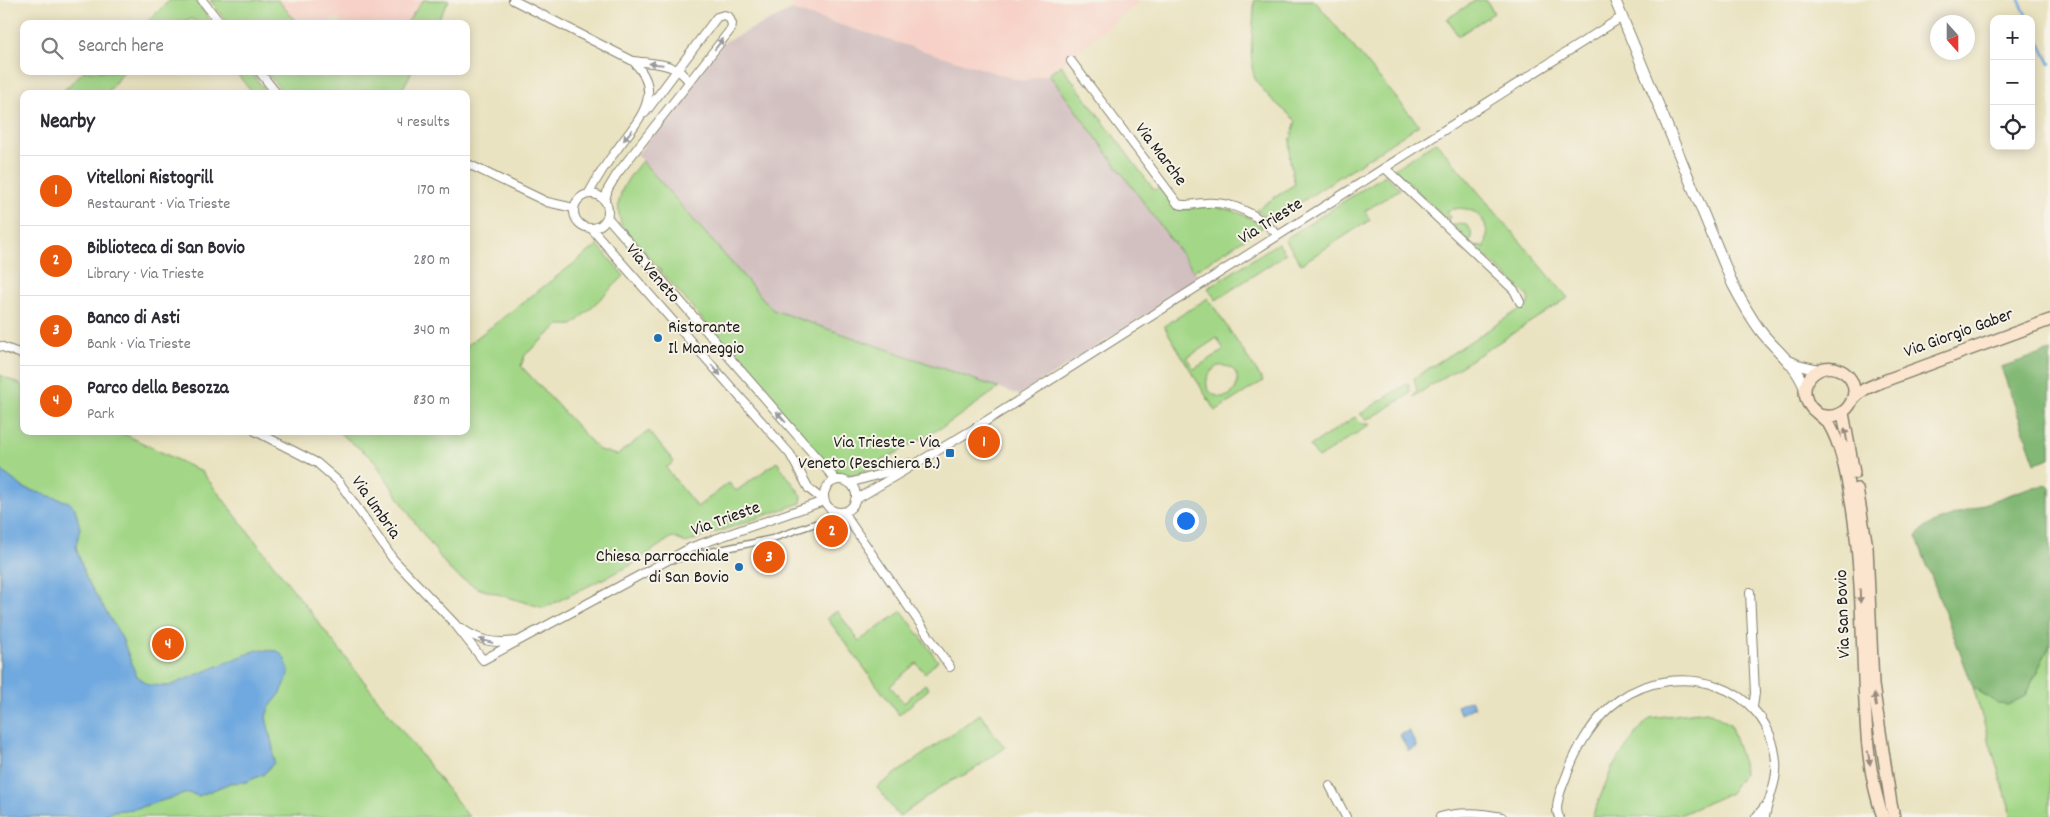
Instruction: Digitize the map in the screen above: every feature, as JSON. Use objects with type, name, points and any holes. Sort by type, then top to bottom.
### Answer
[{"type":"main road","name":"Via Giorgio Gaber","points":[[1853,398],[1881,382],[2050,320]]},
{"type":"main road","points":[[1805,389],[1811,375],[1827,367],[1836,368],[1846,374],[1851,380],[1854,390],[1849,408],[1843,413],[1830,417],[1820,415]]},
{"type":"main road","name":"Via Giorgio Gaber","points":[[1851,380],[1881,382]]},
{"type":"main road","name":"Via San Bovio","points":[[1805,389],[1808,405],[1829,425],[1836,440],[1850,493],[1858,551],[1866,747],[1875,791],[1883,817]]},
{"type":"main road","name":"Via San Bovio","points":[[1843,413],[1867,547],[1873,686],[1894,817]]},
{"type":"street","points":[[202,0],[218,20]]},
{"type":"street","points":[[513,0],[633,61],[658,64],[678,70],[689,82]]},
{"type":"street","points":[[1615,0],[1733,285],[1758,327],[1788,360],[1802,380],[1805,389]]},
{"type":"street","points":[[589,194],[599,174],[717,17],[724,15],[729,17],[732,24],[731,29],[617,174],[608,189],[605,200],[608,210],[607,217],[602,224],[591,228],[583,226],[576,220],[574,208],[577,200],[589,194],[598,195],[605,200]]},
{"type":"street","name":"Via Trieste","points":[[936,453],[1622,17]]},
{"type":"street","points":[[633,61],[646,82],[648,100],[645,113]]},
{"type":"street","name":"Via Marche","points":[[1071,61],[1178,204],[1216,203],[1234,206],[1257,217],[1278,235]]},
{"type":"street","points":[[262,75],[274,90]]},
{"type":"street","points":[[470,162],[475,166]]},
{"type":"street","points":[[470,164],[547,202],[574,208]]},
{"type":"street","points":[[1385,168],[1514,290],[1520,302]]},
{"type":"street","name":"Via Veneto","points":[[607,217],[836,480]]},
{"type":"street","name":"Via Veneto","points":[[591,228],[790,454],[809,489],[824,501]]},
{"type":"street","points":[[0,346],[20,354]]},
{"type":"street","points":[[1788,360],[1798,365],[1819,370]]},
{"type":"street","name":"Via Umbria","points":[[262,435],[318,463],[339,482],[393,559],[455,624],[483,660]]},
{"type":"street","points":[[936,453],[888,472],[850,483],[836,480],[826,488],[824,501],[830,509],[841,512],[950,667]]},
{"type":"street","points":[[855,500],[936,453]]},
{"type":"street","points":[[667,561],[771,539],[831,518],[852,507],[855,500],[855,491],[850,483]]},
{"type":"street","name":"Via Trieste","points":[[483,660],[692,547],[824,501]]},
{"type":"street","points":[[1750,592],[1756,692],[1753,707]]},
{"type":"street","name":"Via Umbria","points":[[455,624],[467,633],[485,642],[499,643],[521,640]]},
{"type":"street","points":[[1559,817],[1557,813],[1560,791],[1578,750],[1603,714],[1618,700],[1634,691],[1658,683],[1680,681],[1703,681],[1716,684],[1753,707],[1768,732],[1776,760],[1775,783],[1767,803],[1765,817]]},
{"type":"street","points":[[1330,786],[1346,817]]},
{"type":"street","points":[[1756,817],[1767,803]]},
{"type":"street","points":[[1440,817],[1454,813],[1478,812],[1502,817]]},
{"type":"shaded area","points":[[278,0],[423,0],[409,20],[340,20],[337,17],[333,20],[295,20]]},
{"type":"shaded area","points":[[793,0],[1142,0],[1049,74],[1022,81],[792,10]]},
{"type":"shaded area","points":[[792,10],[1022,81],[1049,74],[1201,280],[1020,395],[773,310],[637,155],[724,42]]},
{"type":"green space","points":[[170,0],[195,0],[210,20],[193,19],[149,20]]},
{"type":"green space","points":[[210,0],[278,0],[295,20],[225,20]]},
{"type":"green space","points":[[423,0],[449,0],[438,20],[409,20]]},
{"type":"green space","points":[[1254,0],[1314,0],[1419,125],[1272,221],[1256,210],[1295,184],[1291,167],[1290,146],[1296,121],[1268,96],[1255,78],[1251,51]]},
{"type":"green space","points":[[1476,0],[1486,0],[1494,13],[1458,36],[1447,19]]},
{"type":"green space","points":[[1061,65],[1154,190],[1160,188],[1176,208],[1217,207],[1241,214],[1263,227],[1194,271],[1049,74]]},
{"type":"green space","points":[[80,75],[121,75],[109,90],[64,90]]},
{"type":"green space","points":[[238,75],[253,75],[265,90],[250,90]]},
{"type":"green space","points":[[269,75],[410,75],[402,90],[281,90]]},
{"type":"green space","points":[[1436,142],[1568,298],[1413,397],[1417,391],[1414,378],[1517,311],[1525,309],[1529,301],[1527,295],[1477,248],[1477,245],[1485,247],[1487,238],[1484,222],[1479,216],[1472,211],[1456,209],[1447,211],[1450,218],[1446,219],[1394,169]]},
{"type":"green space","points":[[642,161],[773,310],[999,388],[946,425],[864,471],[855,475],[834,472],[622,226],[619,216],[619,199],[630,176]]},
{"type":"green space","points":[[1385,175],[1400,189],[1365,211],[1370,220],[1301,264],[1285,239]]},
{"type":"green space","points":[[1460,223],[1469,227],[1472,235],[1470,242],[1453,225]]},
{"type":"green space","points":[[1278,243],[1286,254],[1216,300],[1208,288]]},
{"type":"green space","points":[[598,245],[624,276],[573,325],[559,325],[525,355],[521,366],[599,450],[617,455],[649,431],[674,462],[666,468],[697,507],[729,483],[736,491],[777,462],[802,496],[801,503],[686,543],[672,537],[631,565],[544,608],[477,588],[449,569],[416,524],[373,459],[342,435],[470,435],[470,343]]},
{"type":"green space","points":[[1208,298],[1263,381],[1215,411],[1164,326]],"holes":[[[1217,338],[1224,350],[1194,369],[1187,358]],[[1218,366],[1228,367],[1235,371],[1237,384],[1229,396],[1221,397],[1213,394],[1207,387],[1207,379],[1211,371]]]},
{"type":"green space","points":[[2050,351],[2050,458],[2035,463],[2001,367]]},
{"type":"green space","points":[[0,375],[20,384],[20,435],[126,435],[202,472],[469,817],[0,817]]},
{"type":"green space","points":[[1408,383],[1410,391],[1408,395],[1373,417],[1366,419],[1360,414]]},
{"type":"green space","points":[[1355,417],[1362,424],[1371,424],[1318,458],[1310,446]]},
{"type":"green space","points":[[2047,485],[2050,488],[2050,645],[2025,696],[2008,705],[1998,704],[1973,687],[1916,536],[1930,524],[2028,488]]},
{"type":"green space","points":[[837,611],[859,641],[902,611],[938,661],[925,673],[916,663],[890,686],[904,703],[925,684],[929,689],[899,715],[827,618]]},
{"type":"green space","points":[[2050,645],[2050,817],[2010,817],[2009,806],[1973,687],[1998,704],[2025,696]]},
{"type":"green space","points":[[1707,711],[1730,724],[1743,763],[1744,773],[1730,793],[1680,815],[1673,813],[1663,817],[1592,817],[1612,768],[1637,732],[1650,718]]},
{"type":"green space","points":[[980,714],[1005,748],[970,772],[945,784],[899,817],[877,787]]},
{"type":"water","points":[[0,468],[24,488],[69,502],[75,508],[80,528],[76,547],[86,578],[122,638],[136,675],[144,682],[149,685],[169,686],[257,650],[278,651],[284,657],[289,674],[281,693],[269,708],[266,717],[273,748],[274,763],[264,774],[246,782],[230,783],[199,796],[188,793],[134,809],[114,811],[99,817],[0,817]]},
{"type":"water","points":[[1471,700],[1475,707],[1460,714],[1457,706]]},
{"type":"water","points":[[1409,730],[1417,747],[1408,751],[1400,735]]},
{"type":"waterway","points":[[2019,0],[2026,15]]},
{"type":"waterway","points":[[2035,33],[2050,64]]},
{"type":"place","name":"Ristorante Il Maneggio","points":[[658,338]]},
{"type":"place","name":"Vitelloni Ristogrill","points":[[984,442]]},
{"type":"place","name":"Via Trieste - Via Veneto (Peschiera B.)","points":[[950,453]]},
{"type":"place","name":"Biblioteca di San Bovio","points":[[832,531]]},
{"type":"place","name":"Banco di Asti","points":[[769,557]]},
{"type":"place","name":"Chiesa parrocchiale di San Bovio","points":[[739,567]]},
{"type":"place","name":"Parco della Besozza","points":[[168,644]]}]
